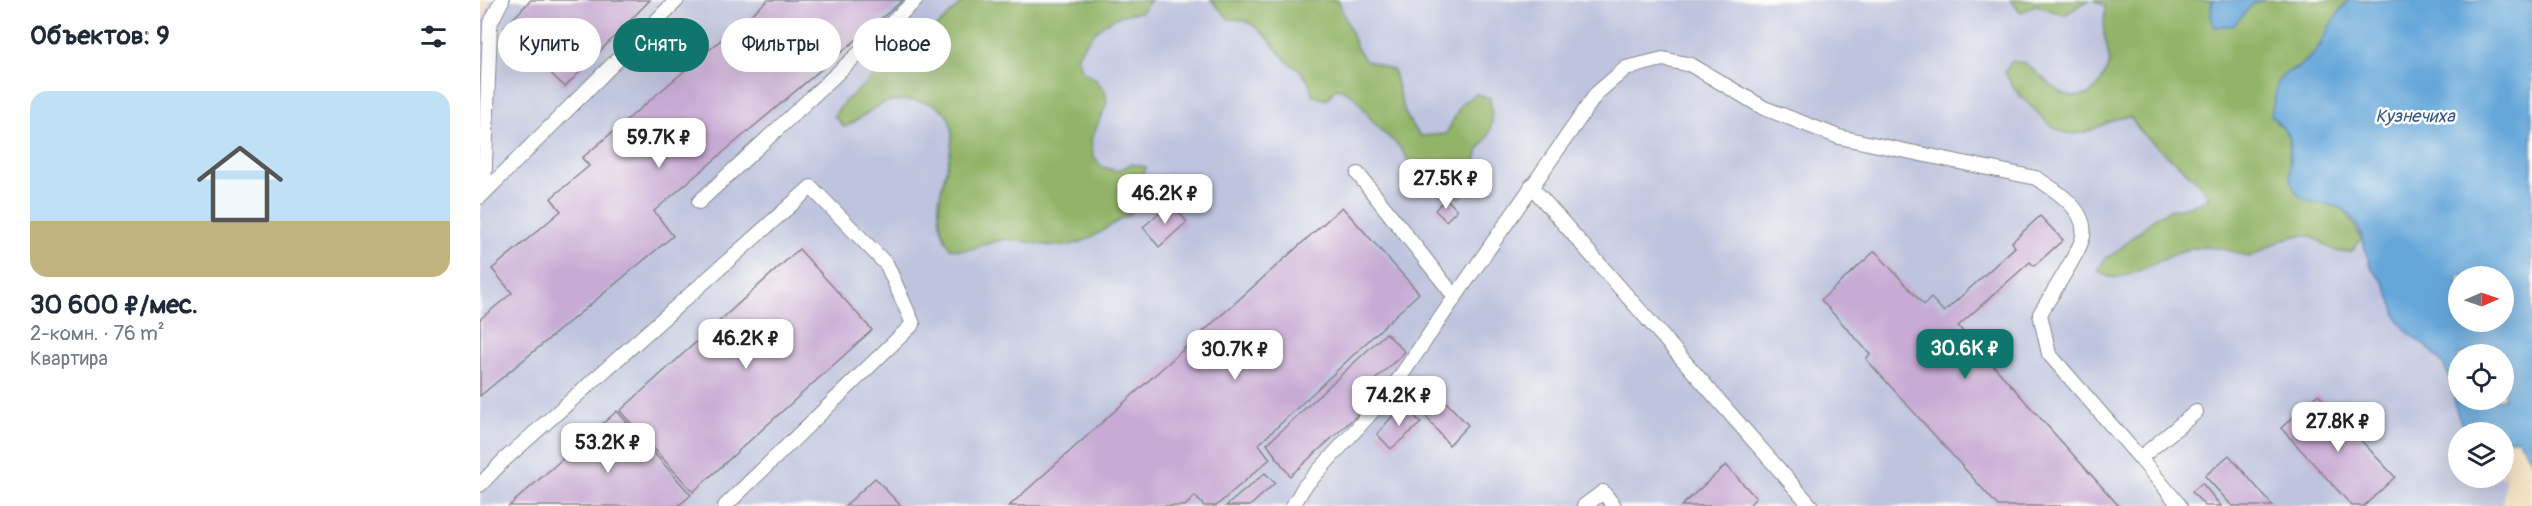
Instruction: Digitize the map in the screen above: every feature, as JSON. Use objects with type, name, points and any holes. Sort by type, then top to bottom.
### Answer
[{"type":"lane","points":[[482,194],[490,24],[502,0]]},
{"type":"lane","points":[[482,194],[677,0]]},
{"type":"lane","points":[[699,202],[916,0]]},
{"type":"lane","points":[[1293,506],[1304,487],[1389,393],[1531,186],[1598,93],[1626,68],[1663,59],[1691,65],[1764,108],[1839,137],[2036,178],[2063,194],[2082,221],[2083,236],[2040,314],[2049,354],[2180,506]]},
{"type":"lane","points":[[1358,174],[1455,297]]},
{"type":"lane","points":[[1531,186],[1811,506]]},
{"type":"lane","points":[[480,485],[504,460],[811,187],[887,265],[913,324],[725,506]]},
{"type":"lane","points":[[2140,458],[2196,412]]},
{"type":"lane","points":[[1584,506],[1603,492],[1614,506]]},
{"type":"shaded area","points":[[491,0],[2212,0],[2211,6],[2265,0],[2348,0],[2342,7],[2358,230],[2372,269],[2387,287],[2398,319],[2421,343],[2430,348],[2448,374],[2448,410],[2456,410],[2460,422],[2448,422],[2448,488],[2504,488],[2503,506],[480,506],[480,25]]},
{"type":"green space","points":[[965,0],[1151,0],[1141,12],[1120,16],[1103,25],[1089,39],[1077,57],[1082,71],[1095,79],[1105,90],[1107,103],[1091,140],[1093,155],[1102,167],[1117,171],[1131,164],[1146,167],[1131,214],[1078,243],[1049,246],[1010,240],[996,241],[966,250],[950,248],[941,228],[939,216],[941,191],[951,144],[952,130],[948,117],[939,108],[924,102],[906,100],[881,104],[844,127],[834,116],[844,102],[876,72],[951,72],[951,18],[946,18]]},
{"type":"green space","points":[[1211,0],[1338,0],[1357,48],[1365,60],[1393,70],[1405,113],[1421,136],[1446,134],[1462,103],[1476,94],[1490,98],[1491,126],[1478,152],[1475,177],[1471,186],[1459,198],[1448,189],[1438,194],[1422,183],[1400,148],[1379,128],[1351,94],[1336,88],[1327,100],[1313,96],[1308,81],[1299,69],[1287,62],[1267,37],[1244,20],[1229,19]]},
{"type":"green space","points":[[2010,0],[2089,0],[2064,15],[2036,5],[2021,12]]},
{"type":"green space","points":[[2094,0],[2212,0],[2211,6],[2246,9],[2253,2],[2265,0],[2348,0],[2308,60],[2287,72],[2276,123],[2286,131],[2289,140],[2290,166],[2307,200],[2336,206],[2352,220],[2361,240],[2351,252],[2333,250],[2318,240],[2304,235],[2280,241],[2249,257],[2225,250],[2201,247],[2177,253],[2127,275],[2110,277],[2098,271],[2105,259],[2157,216],[2170,210],[2198,204],[2209,197],[2190,175],[2139,129],[2130,117],[2116,119],[2086,132],[2070,134],[2063,132],[2045,120],[2021,97],[2008,79],[2005,73],[2011,61],[2025,63],[2060,92],[2073,97],[2088,95],[2099,85],[2110,62],[2104,33],[2105,6]]},
{"type":"water","points":[[2212,0],[2265,0],[2253,3],[2234,25],[2215,27],[2211,17]]},
{"type":"water","name":"Кузнечиха","points":[[2348,0],[2532,0],[2532,461],[2518,439],[2514,439],[2514,422],[2461,422],[2457,410],[2514,410],[2514,344],[2448,344],[2448,375],[2438,357],[2408,332],[2398,319],[2386,286],[2371,267],[2360,231],[2353,217],[2336,206],[2302,197],[2293,187],[2290,173],[2290,139],[2287,132],[2271,115],[2278,81],[2287,72],[2298,69],[2319,48],[2329,27]]},
{"type":"building","points":[[531,0],[650,0],[632,18],[613,18],[613,38],[601,50],[601,18],[514,18]]},
{"type":"building","points":[[768,0],[903,0],[882,18],[853,18],[853,42],[841,53],[841,18],[747,18]]},
{"type":"building","points":[[721,40],[721,72],[818,72],[654,211],[673,236],[480,396],[480,319],[512,293],[492,269],[561,211],[551,198],[589,166],[582,158],[683,72],[709,72],[709,50]]},
{"type":"building","points":[[549,72],[580,72],[565,87]]},
{"type":"building","points":[[1446,198],[1457,210],[1446,221],[1435,210]]},
{"type":"building","points":[[1171,203],[1187,222],[1159,247],[1143,227]]},
{"type":"building","points":[[1342,207],[1419,293],[1259,444],[1270,459],[1216,506],[1204,506],[1195,496],[1185,506],[1009,506]]},
{"type":"building","points":[[2040,216],[2063,240],[2034,266],[2030,262],[1958,326],[2119,506],[1998,506],[1866,359],[1870,354],[1821,300],[1875,251],[1924,305],[1931,298],[1944,312],[2015,247],[2012,242]]},
{"type":"building","points":[[799,249],[872,330],[693,492],[620,411]]},
{"type":"building","points":[[1386,333],[1405,352],[1366,388],[1374,400],[1290,476],[1267,444]]},
{"type":"building","points":[[2318,394],[2395,477],[2364,506],[2352,506],[2281,428]]},
{"type":"building","points":[[1442,398],[1468,425],[1449,445],[1424,414]]},
{"type":"building","points":[[1403,404],[1421,423],[1391,449],[1377,434]]},
{"type":"building","points":[[617,411],[691,495],[678,506],[509,506]]},
{"type":"building","points":[[2229,455],[2273,506],[2232,506],[2205,476]]},
{"type":"building","points":[[1726,465],[1756,498],[1748,506],[1681,506]]},
{"type":"building","points":[[1265,473],[1275,483],[1250,506],[1226,506]]},
{"type":"building","points":[[875,478],[901,506],[845,506]]},
{"type":"building","points":[[2202,483],[2221,506],[2205,506],[2192,492]]}]
